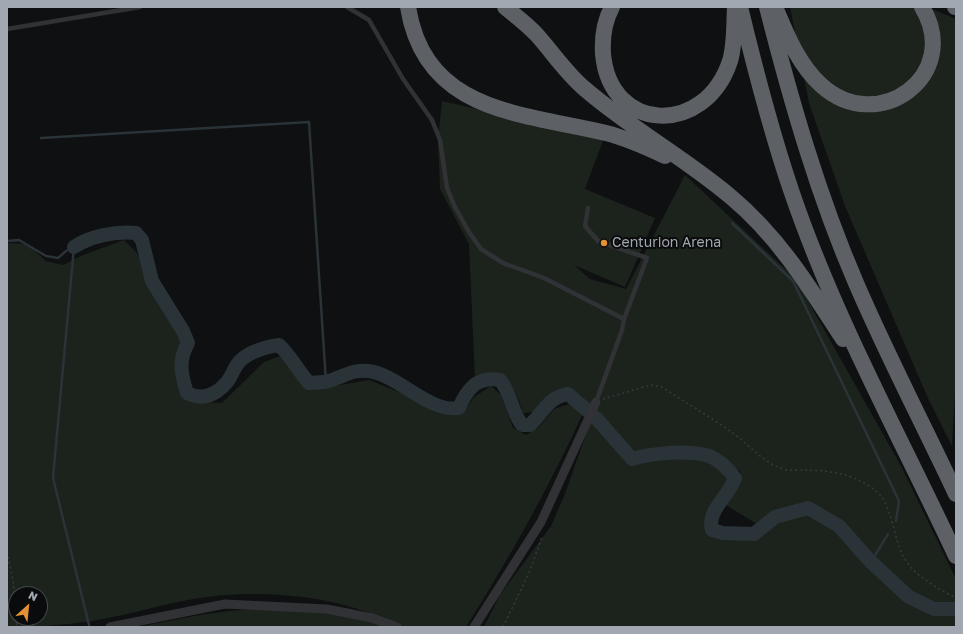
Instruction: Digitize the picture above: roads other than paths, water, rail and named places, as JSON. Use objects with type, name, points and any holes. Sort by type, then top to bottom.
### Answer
[{"type":"highway","points":[[408,7],[410,24],[417,42],[428,61],[443,79],[475,101],[527,118],[607,134],[642,145],[703,175]]},
{"type":"highway","points":[[505,7],[536,34],[584,88],[703,175],[731,197],[771,234],[796,268],[873,386]]},
{"type":"highway","points":[[612,7],[606,17],[602,42],[604,66],[614,90],[628,104],[645,113],[661,116],[679,115],[686,112],[700,105],[714,92],[724,77],[730,60],[735,7]]},
{"type":"highway","points":[[740,7],[757,75],[792,193],[828,286],[873,386],[956,556]]},
{"type":"highway","points":[[767,7],[783,69],[815,174],[856,282],[956,494]]},
{"type":"highway","points":[[775,7],[799,58],[813,77],[836,96],[853,103],[871,105],[889,103],[904,96],[918,84],[928,68],[932,51],[932,32],[922,7]]},
{"type":"street","points":[[474,627],[541,522],[584,425],[596,402]]},
{"type":"street","points":[[110,627],[136,624],[225,604],[327,609],[372,618],[397,627]]},
{"type":"lane","points":[[7,28],[140,7]]},
{"type":"lane","points":[[347,7],[369,20],[403,79],[432,120],[440,140],[447,188],[455,207],[469,232],[482,249],[503,262],[544,278],[624,319]]},
{"type":"lane","points":[[588,208],[585,226],[598,241],[647,258],[624,319],[622,330],[596,402]]},
{"type":"waterway","points":[[41,138],[309,122],[326,382]]},
{"type":"waterway","points":[[732,223],[793,281],[899,501],[896,521]]},
{"type":"waterway","points":[[74,247],[95,237],[120,233],[136,233],[142,240],[152,281],[183,331],[188,343],[182,362],[182,374],[187,393],[198,396],[214,393],[223,387],[238,363],[248,355],[258,350],[279,345],[309,383],[326,382],[357,371],[369,371],[391,379],[426,400],[448,408],[459,408],[469,390],[479,382],[492,379],[500,380],[507,391],[518,420],[522,425],[530,425],[551,402],[556,398],[568,394],[597,419],[632,459],[649,455],[669,453],[698,453],[710,456],[726,468],[735,478],[712,516],[712,530],[723,533],[754,534],[775,517],[808,508],[839,526],[871,562],[909,597],[934,609],[956,609]]},
{"type":"waterway","points":[[7,241],[19,240],[46,256],[58,258],[66,251],[74,247],[53,478],[89,625]]},
{"type":"waterway","points":[[871,562],[888,534]]},
{"type":"place","name":"Centurion Arena","points":[[604,243]]}]
